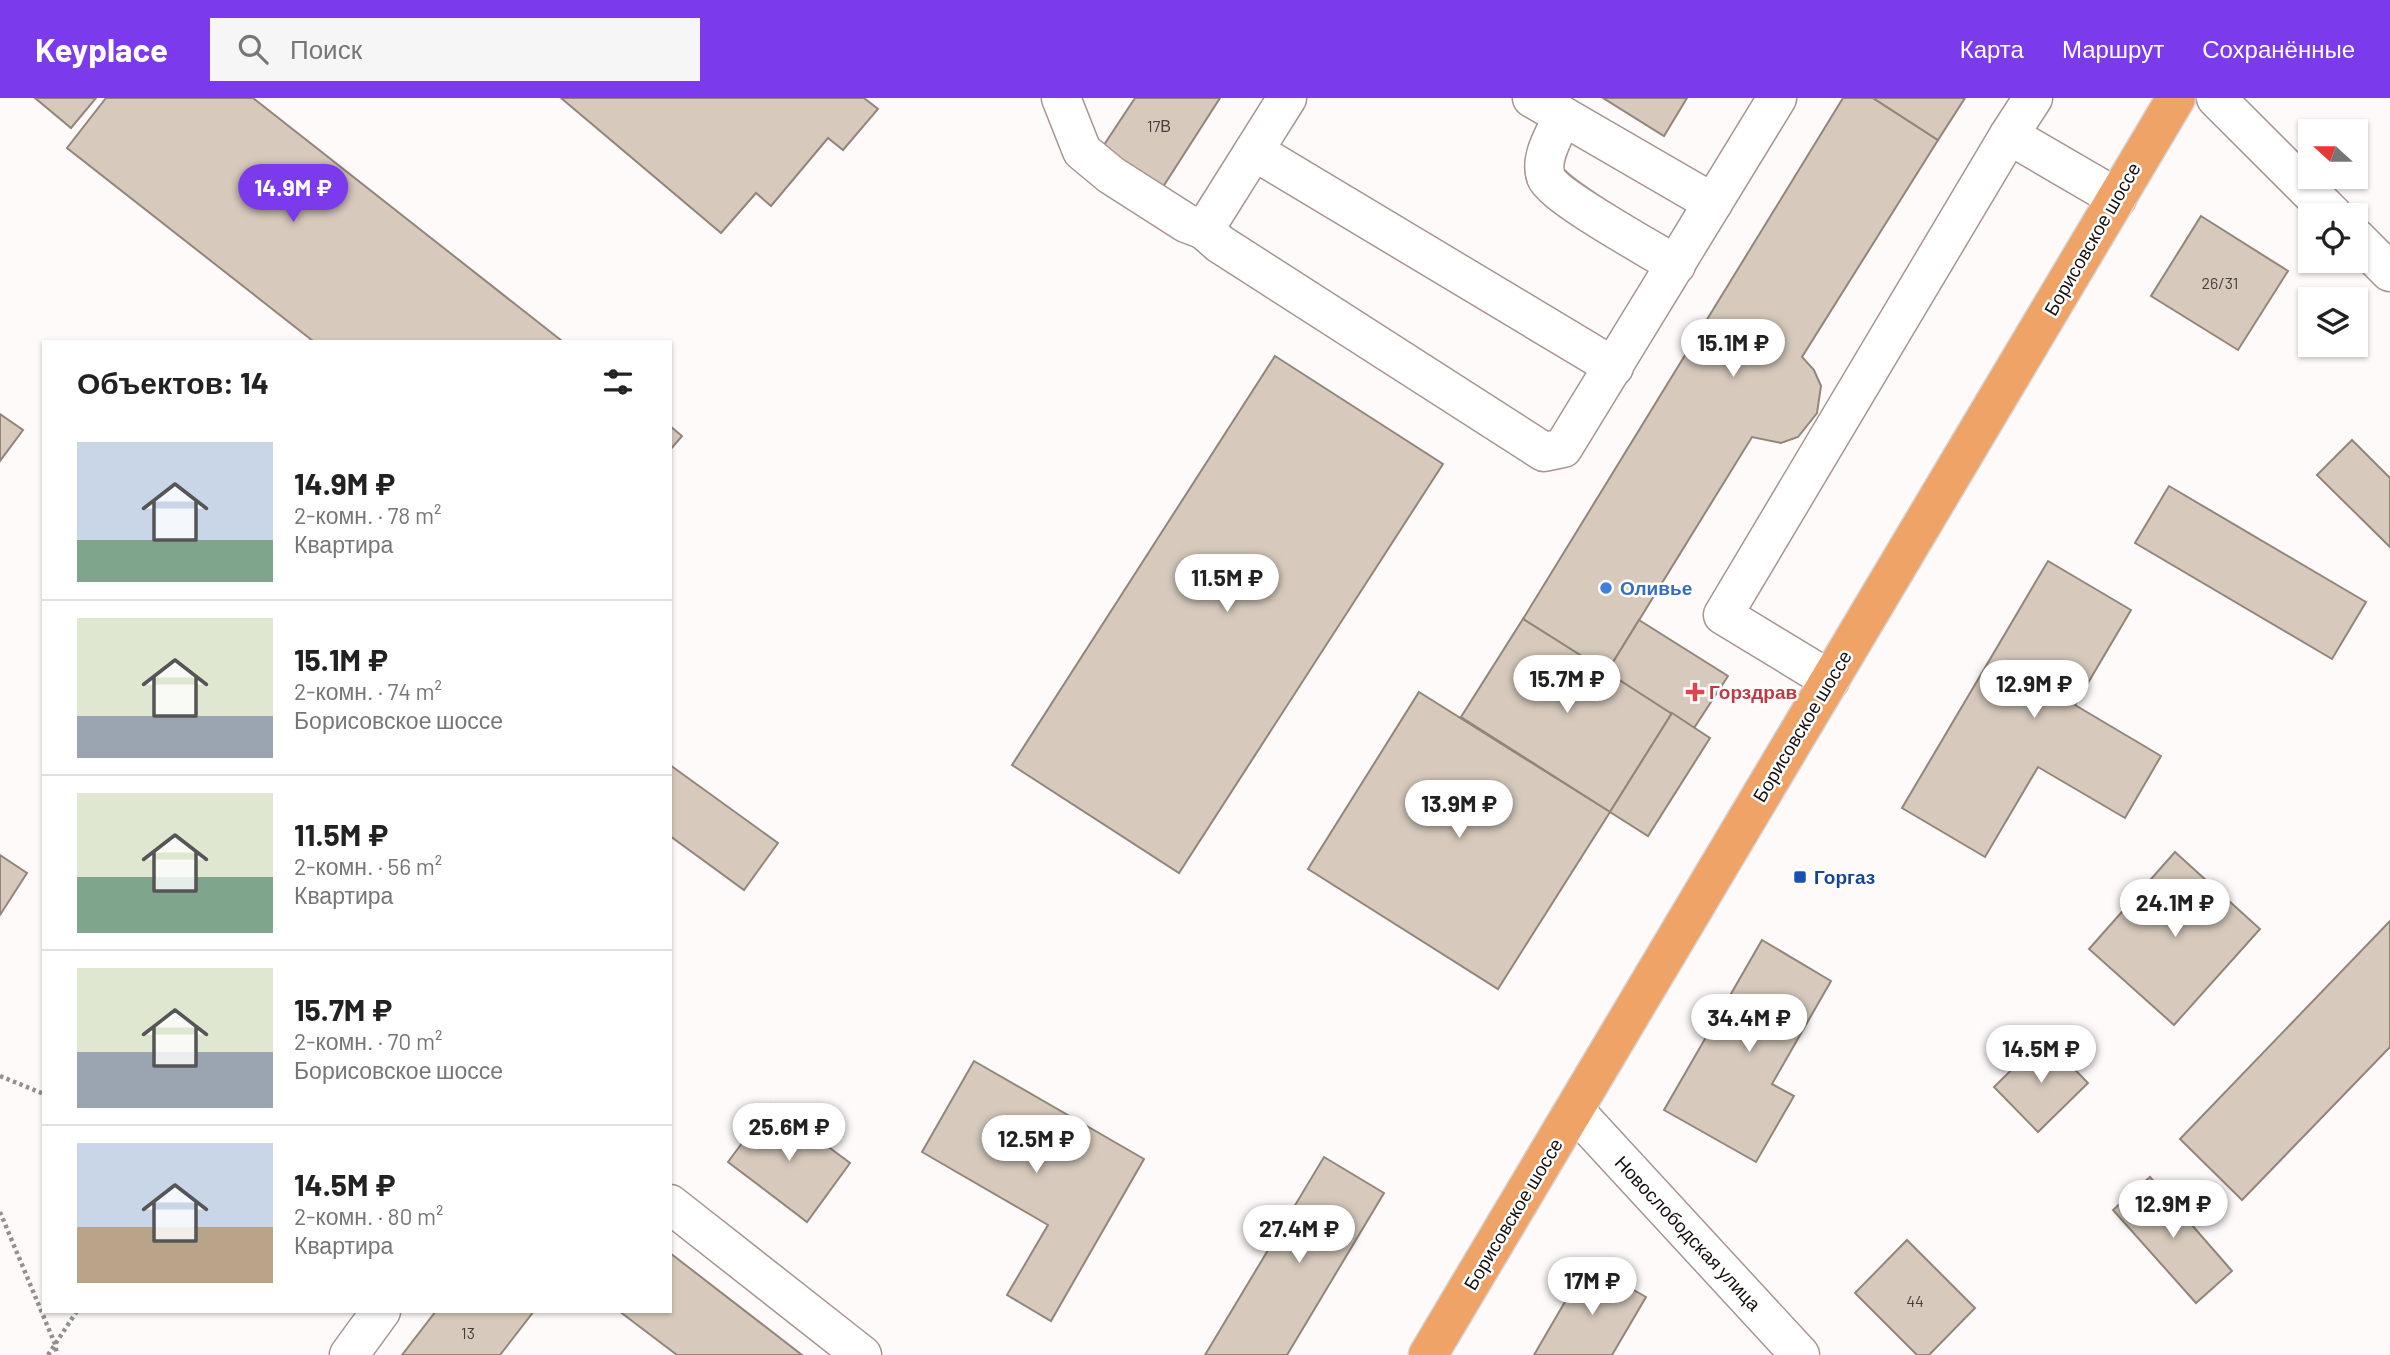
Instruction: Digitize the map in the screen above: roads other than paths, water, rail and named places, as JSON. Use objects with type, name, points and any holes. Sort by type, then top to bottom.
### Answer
[{"type":"main road","name":"Борисовское шоссе","points":[[1428,1355],[2176,98]]},
{"type":"street","points":[[1061,98],[1082,151],[1111,175],[1186,223],[1204,230],[1220,244],[1544,452],[1563,448],[1777,98]]},
{"type":"street","points":[[1204,230],[1287,98]]},
{"type":"street","points":[[1830,680],[1723,615],[2033,98]]},
{"type":"street","points":[[2216,98],[2321,203]]},
{"type":"street","points":[[1676,265],[1563,195],[1546,179],[1544,162],[1548,107],[1713,203]]},
{"type":"street","points":[[2009,135],[2117,198]]},
{"type":"street","points":[[1254,150],[1614,367]]},
{"type":"street","points":[[2368,250],[2390,272]]},
{"type":"street","name":"Новослободская улица","points":[[1575,1111],[1800,1355]]},
{"type":"street","points":[[672,1206],[862,1355]]},
{"type":"street","points":[[349,1355],[380,1313]]},
{"type":"place","name":"Оливье","points":[[1606,588]]},
{"type":"place","name":"Горздрав","points":[[1695,692]]},
{"type":"place","name":"Горгаз","points":[[1800,877]]}]
